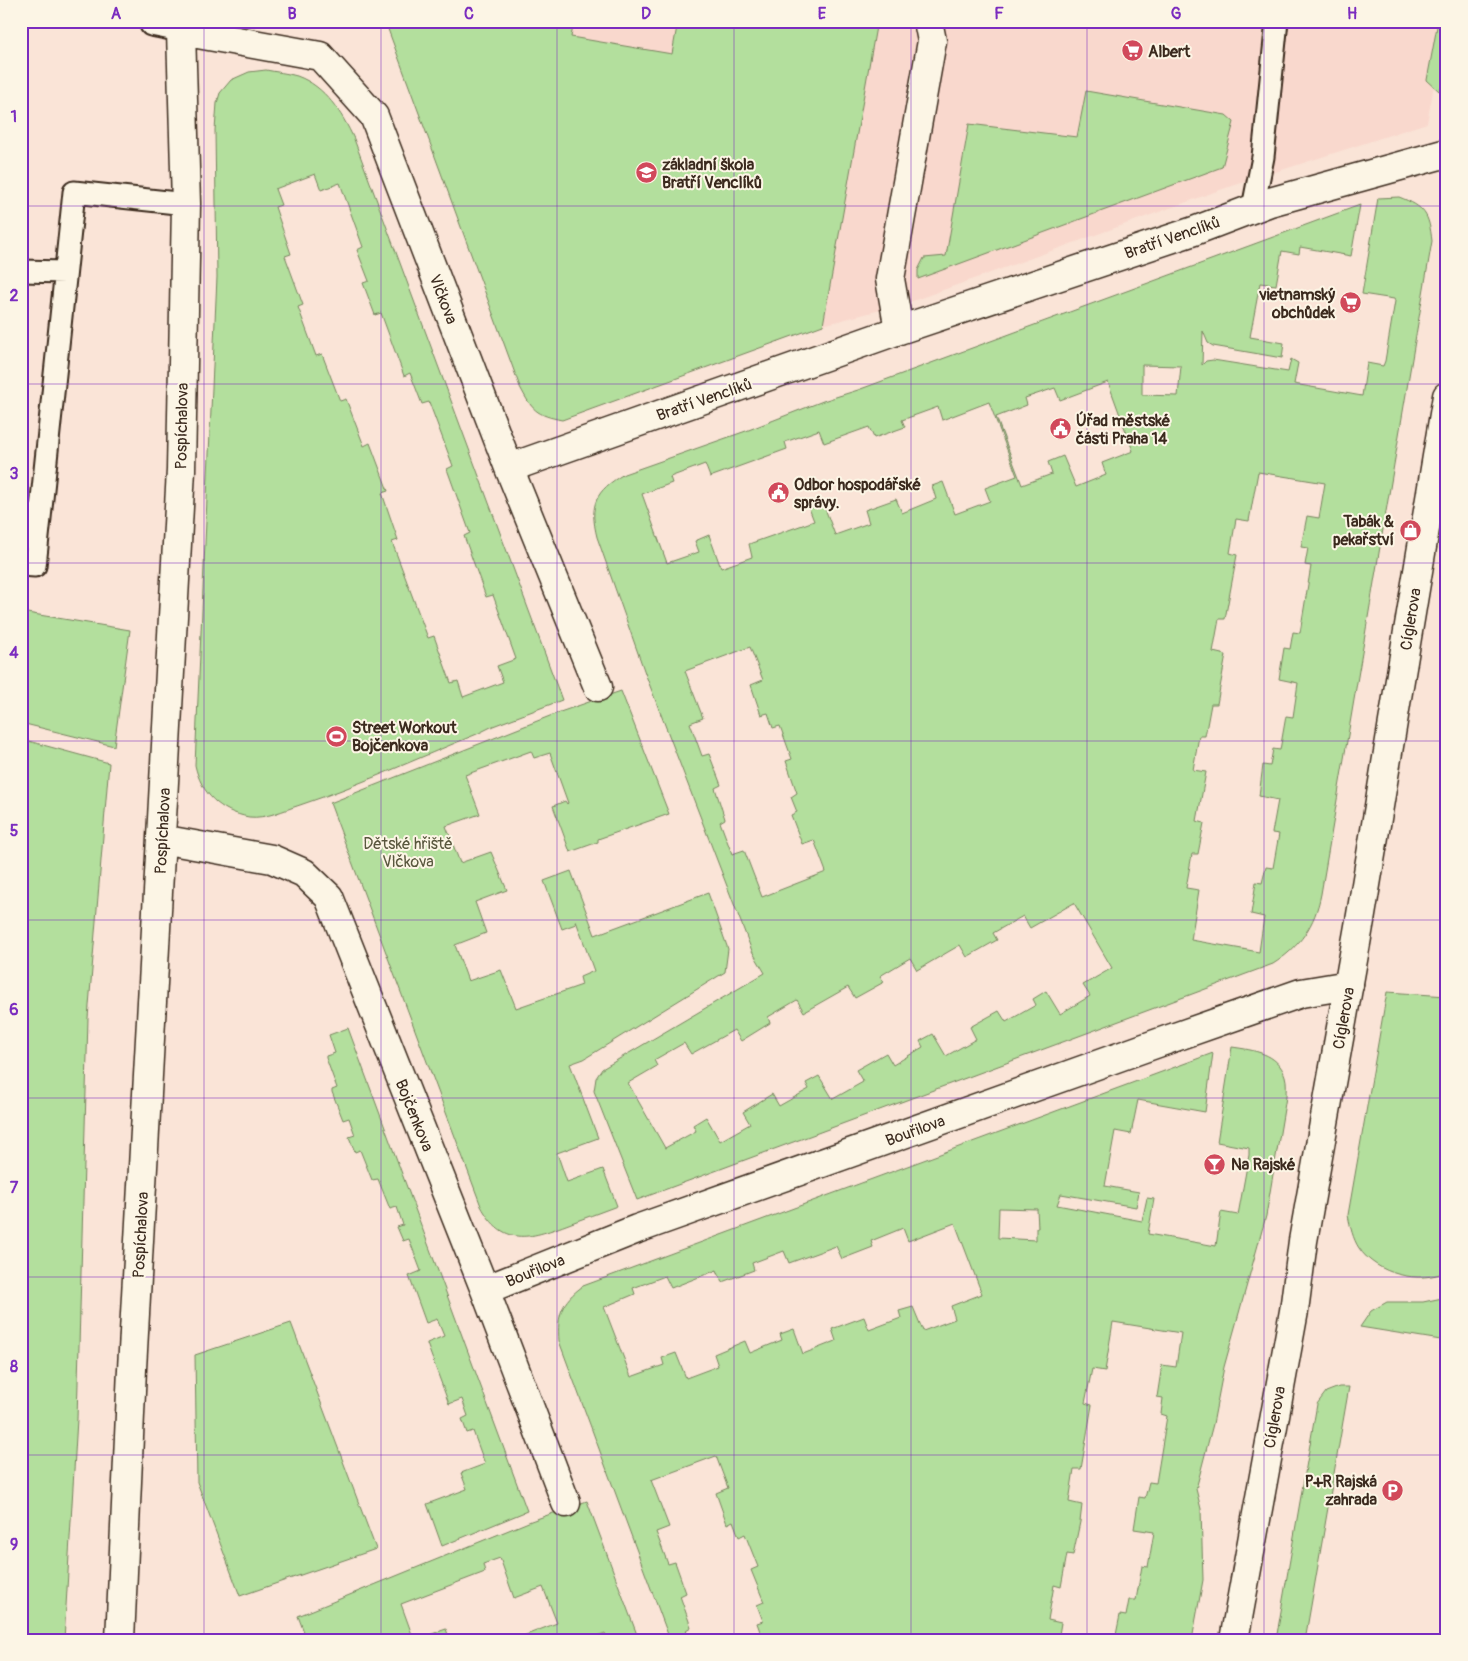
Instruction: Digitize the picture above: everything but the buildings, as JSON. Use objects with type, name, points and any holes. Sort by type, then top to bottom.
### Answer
[{"type":"street","points":[[899,330],[890,279],[932,41],[928,21]]},
{"type":"street","name":"Pospíchalova","points":[[120,1640],[132,1368],[181,470],[186,204],[180,26]]},
{"type":"street","name":"Vlčkova","points":[[180,26],[320,56],[374,116],[509,468],[598,687]]},
{"type":"street","name":"Bratří Venclíků","points":[[509,468],[899,330],[1194,231],[1270,202],[1447,153]]},
{"type":"street","name":"Cíglerova","points":[[1234,1640],[1294,1311],[1303,1241],[1349,985],[1447,396]]},
{"type":"street","name":"Bojčenkova","points":[[161,839],[272,859],[304,873],[329,897],[485,1290],[566,1503]]},
{"type":"street","name":"Bouřilova","points":[[485,1290],[637,1229],[1158,1043],[1301,993],[1349,985]]},
{"type":"lane","points":[[1253,208],[1263,157],[1277,21]]},
{"type":"lane","points":[[151,25],[180,26]]},
{"type":"lane","points":[[21,565],[35,566],[74,192],[186,204]]},
{"type":"lane","points":[[21,272],[65,272]]},
{"type":"shaded area","points":[[385,21],[1446,21],[1427,123],[1220,190],[907,303],[823,325],[562,420],[544,416],[529,405],[520,387]]},
{"type":"green space","name":"základní škola Bratří Venclíků","points":[[385,21],[574,21],[571,37],[672,54],[678,21],[877,21],[823,325],[562,420],[540,413],[528,401],[520,387]]},
{"type":"green space","points":[[1438,21],[1447,21],[1447,79],[1439,91],[1427,80]]},
{"type":"green space","points":[[266,70],[293,75],[316,86],[338,110],[354,139],[562,700],[493,726],[345,789],[262,817],[249,817],[229,811],[213,800],[202,784],[195,765],[217,277],[215,130],[217,103],[220,93],[231,80],[249,72]],"holes":[[[315,174],[321,190],[340,183],[363,247],[357,250],[369,281],[363,283],[375,315],[381,313],[404,376],[410,373],[422,404],[429,402],[453,466],[447,469],[470,533],[464,536],[486,597],[493,595],[516,659],[497,666],[503,682],[463,697],[458,681],[451,683],[434,636],[428,638],[392,542],[398,540],[382,493],[388,491],[370,443],[364,446],[346,399],[340,401],[322,354],[316,356],[298,307],[303,305],[285,256],[291,254],[275,207],[281,205],[275,189]]]},
{"type":"green space","points":[[1086,91],[1226,115],[1234,122],[1222,167],[918,279],[918,270],[924,258],[946,256],[969,124],[1077,137]]},
{"type":"green space","points":[[21,167],[27,174],[21,227]]},
{"type":"green space","points":[[1399,197],[1415,204],[1427,218],[1432,241],[1321,894],[1315,916],[1305,934],[1291,950],[1273,964],[637,1200],[594,1091],[596,1078],[602,1069],[765,973],[752,951],[645,673],[597,537],[594,507],[601,493],[614,480],[624,474],[1360,205],[1351,256],[1300,247],[1299,254],[1282,251],[1276,285],[1260,283],[1250,337],[1284,343],[1282,358],[1213,346],[1208,343],[1203,331],[1202,365],[1206,361],[1213,360],[1288,372],[1291,359],[1298,363],[1294,384],[1362,396],[1367,363],[1383,366],[1385,361],[1395,301],[1394,299],[1362,294],[1378,198]],"holes":[[[1142,365],[1181,366],[1178,396],[1142,395]],[[1108,382],[1133,451],[1102,463],[1106,475],[1076,487],[1063,456],[1048,462],[1052,474],[1022,485],[996,417],[1027,405],[1025,398],[1055,388],[1060,400]],[[989,402],[1017,476],[985,488],[990,501],[955,514],[943,482],[932,486],[936,499],[902,513],[896,499],[865,510],[869,523],[835,535],[823,503],[809,508],[814,521],[749,544],[752,557],[721,568],[709,535],[695,541],[699,552],[667,563],[642,494],[672,483],[670,477],[705,464],[710,477],[787,449],[785,442],[819,430],[824,443],[869,427],[874,438],[905,427],[902,420],[938,407],[942,420]],[[1258,472],[1325,483],[1319,518],[1307,516],[1301,547],[1308,548],[1305,565],[1311,566],[1300,633],[1293,632],[1290,649],[1284,648],[1279,679],[1298,683],[1293,717],[1286,716],[1280,750],[1273,749],[1270,766],[1263,765],[1259,796],[1278,800],[1272,833],[1279,834],[1273,868],[1266,867],[1262,883],[1256,882],[1251,914],[1264,917],[1259,952],[1191,940],[1199,890],[1186,888],[1192,854],[1198,854],[1204,823],[1197,821],[1206,772],[1193,770],[1199,736],[1205,736],[1211,704],[1217,704],[1226,655],[1213,652],[1219,619],[1225,619],[1237,555],[1230,553],[1236,519],[1249,521]],[[750,647],[763,680],[751,685],[761,715],[768,713],[773,728],[780,726],[792,759],[786,761],[797,793],[791,797],[797,812],[791,815],[802,844],[814,840],[826,872],[762,897],[744,850],[732,854],[720,822],[725,819],[715,788],[721,785],[709,754],[702,756],[690,723],[703,718],[685,671]],[[1074,903],[1112,968],[1083,985],[1090,996],[1060,1014],[1046,991],[1033,999],[1036,1005],[1006,1022],[999,1011],[970,1027],[976,1039],[946,1056],[933,1034],[920,1041],[923,1047],[893,1065],[886,1053],[856,1070],[863,1082],[833,1099],[819,1076],[806,1083],[809,1089],[779,1106],[772,1094],[743,1112],[750,1124],[720,1141],[706,1117],[693,1125],[696,1131],[665,1148],[628,1083],[657,1066],[654,1060],[684,1043],[691,1054],[734,1030],[741,1041],[770,1023],[768,1017],[797,1000],[804,1012],[848,987],[855,998],[884,982],[880,976],[910,958],[917,970],[960,945],[967,957],[997,940],[993,933],[1023,916],[1030,928]]]},
{"type":"green space","points":[[21,612],[130,630],[114,746],[21,723]]},
{"type":"green space","name":"Dětské hřiště Vlčkova","points":[[621,691],[669,814],[598,839],[598,842],[570,852],[553,806],[565,801],[568,803],[550,753],[534,758],[531,751],[465,775],[480,814],[446,826],[460,863],[491,852],[507,890],[475,902],[486,933],[455,945],[468,981],[501,970],[516,1008],[582,985],[580,977],[594,971],[576,921],[576,924],[562,929],[544,881],[571,871],[595,935],[708,893],[728,949],[725,972],[584,1059],[570,1064],[598,1138],[557,1153],[567,1182],[603,1169],[617,1206],[540,1234],[518,1236],[508,1234],[498,1228],[489,1219],[481,1206],[330,803],[560,712]]},
{"type":"green space","points":[[21,739],[109,763],[88,1018],[77,1419],[64,1640],[21,1640]]},
{"type":"green space","points":[[1387,992],[1447,996],[1447,1271],[1424,1277],[1399,1274],[1376,1265],[1359,1248],[1355,1241],[1348,1215]]},
{"type":"green space","points":[[348,1028],[527,1511],[442,1546],[427,1504],[467,1489],[461,1473],[485,1464],[473,1431],[467,1433],[462,1419],[468,1416],[462,1399],[449,1404],[427,1344],[444,1336],[437,1319],[426,1323],[409,1276],[421,1271],[409,1239],[403,1241],[397,1227],[403,1225],[397,1207],[390,1209],[378,1179],[372,1180],[360,1150],[355,1152],[349,1137],[355,1135],[349,1118],[343,1120],[332,1092],[332,1090],[337,1088],[326,1058],[326,1056],[335,1053],[329,1035]]},
{"type":"green space","points":[[1232,1047],[1256,1051],[1277,1062],[1285,1076],[1286,1097],[1266,1216],[1224,1367],[1213,1424],[1196,1489],[1201,1509],[1203,1580],[1192,1640],[1115,1640],[1120,1615],[1126,1616],[1129,1600],[1136,1600],[1142,1566],[1148,1567],[1154,1532],[1134,1529],[1139,1497],[1145,1498],[1149,1482],[1156,1483],[1167,1416],[1161,1414],[1163,1398],[1157,1397],[1162,1365],[1176,1367],[1181,1333],[1113,1322],[1105,1371],[1092,1369],[1085,1403],[1092,1405],[1081,1469],[1074,1469],[1069,1502],[1082,1505],[1080,1522],[1073,1555],[1067,1554],[1061,1587],[1054,1585],[1048,1620],[1061,1623],[1058,1640],[763,1640],[757,1623],[763,1621],[757,1605],[764,1602],[751,1570],[758,1567],[745,1534],[739,1537],[733,1521],[727,1524],[716,1493],[728,1488],[716,1456],[651,1480],[669,1527],[656,1532],[668,1564],[675,1562],[686,1593],[680,1596],[691,1627],[686,1630],[689,1640],[670,1640],[559,1341],[559,1324],[562,1310],[576,1292],[583,1286],[1213,1053],[1205,1112],[1138,1100],[1131,1134],[1115,1131],[1105,1186],[1139,1192],[1136,1207],[1061,1194],[1057,1205],[1142,1221],[1147,1198],[1154,1199],[1148,1234],[1216,1246],[1221,1212],[1238,1215],[1249,1155],[1249,1148],[1217,1142]],"holes":[[[999,1208],[1037,1209],[1038,1228],[1036,1228],[1036,1240],[998,1238]],[[955,1223],[982,1294],[951,1306],[955,1319],[923,1331],[913,1307],[899,1311],[901,1318],[869,1330],[864,1317],[832,1329],[836,1341],[803,1354],[794,1329],[780,1334],[782,1340],[750,1353],[745,1341],[714,1354],[718,1366],[686,1378],[676,1353],[662,1358],[664,1365],[631,1377],[604,1307],[635,1294],[633,1288],[665,1276],[671,1288],[717,1270],[722,1282],[754,1270],[752,1263],[784,1251],[789,1263],[836,1246],[842,1259],[873,1247],[871,1241],[903,1228],[908,1241]]]},
{"type":"green space","points":[[1447,1297],[1447,1341],[1360,1327],[1371,1311],[1387,1302],[1423,1302]]},
{"type":"green space","points":[[291,1323],[376,1549],[240,1596],[197,1482],[195,1355]]},
{"type":"green space","points":[[1339,1387],[1349,1387],[1305,1640],[1276,1640],[1317,1404],[1326,1392]]},
{"type":"green space","points":[[587,1501],[639,1640],[608,1640],[605,1633],[586,1640],[513,1640],[557,1623],[543,1587],[514,1598],[500,1558],[483,1564],[485,1572],[401,1604],[414,1640],[307,1640],[298,1616],[531,1521]]},
{"type":"green space","points":[[446,1629],[450,1640],[415,1640]]},
{"type":"place","name":"Albert","points":[[1132,51]]},
{"type":"place","name":"základní škola Bratří Venclíků","points":[[646,173]]},
{"type":"place","name":"vietnamský obchůdek","points":[[1351,303]]},
{"type":"place","name":"Úřad městské části Praha 14","points":[[1060,429]]},
{"type":"place","name":"Odbor hospodářské správy.","points":[[778,493]]},
{"type":"place","name":"Tabák & pekařství","points":[[1410,530]]},
{"type":"place","name":"Street Workout Bojčenkova","points":[[336,736]]},
{"type":"place","name":"Na Rajské","points":[[1215,1164]]},
{"type":"place","name":"P+R Rajská zahrada","points":[[1393,1490]]}]
